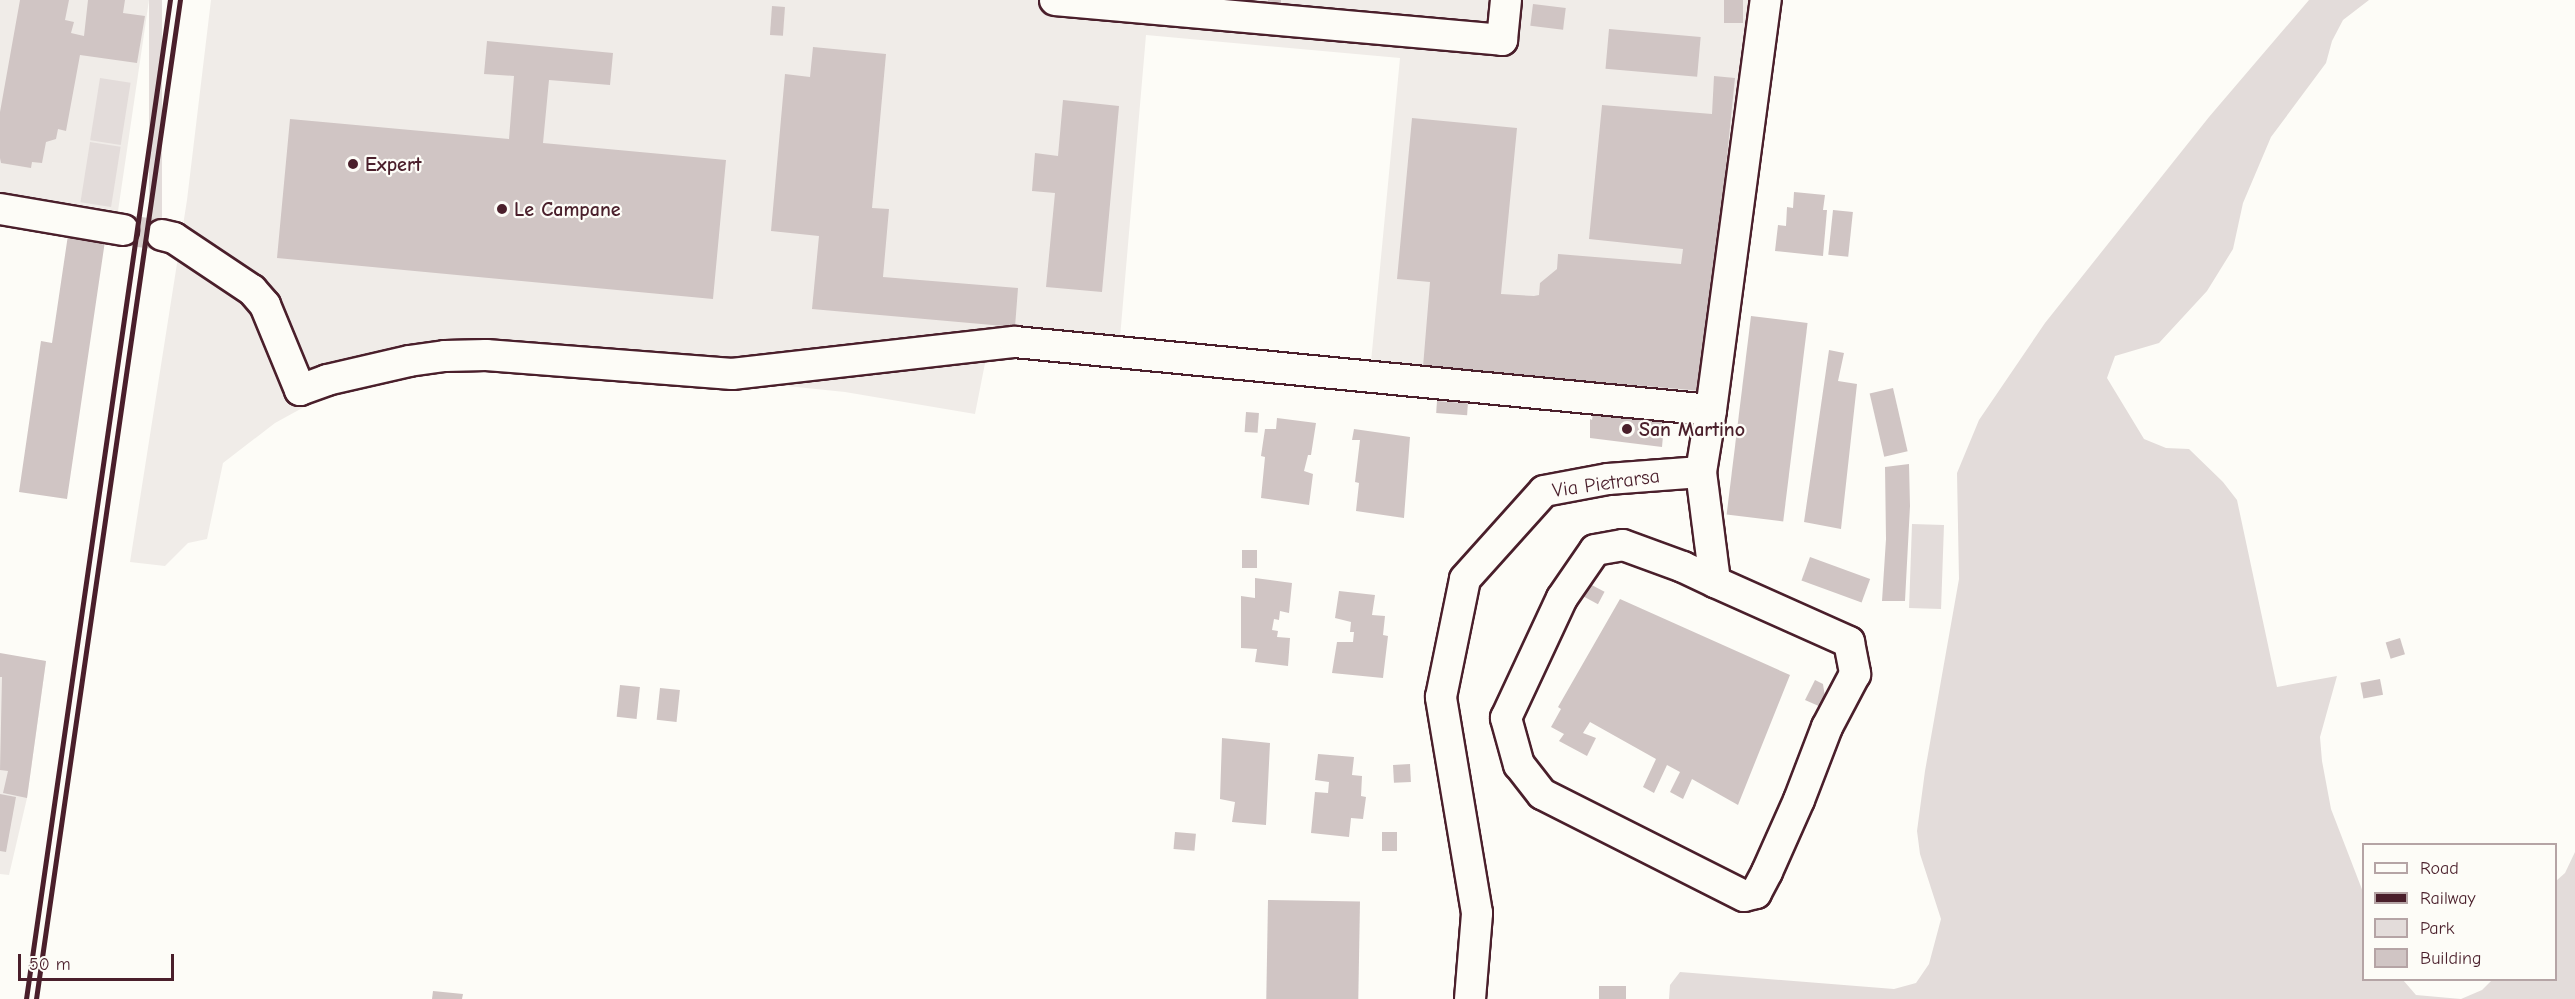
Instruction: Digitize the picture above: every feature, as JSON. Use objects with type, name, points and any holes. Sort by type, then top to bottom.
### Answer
[{"type":"street","points":[[1055,0],[1502,40],[1506,0]]},
{"type":"street","points":[[1715,582],[1701,472],[1766,0]]},
{"type":"street","points":[[0,209],[123,230]]},
{"type":"street","points":[[162,235],[174,238],[242,284],[265,305],[300,390],[409,361],[445,356],[486,355],[732,374],[1015,342],[1711,410]]},
{"type":"street","name":"Via Pietrarsa","points":[[1470,999],[1478,914],[1441,697],[1465,579],[1544,491],[1608,479],[1701,472]]},
{"type":"street","points":[[1623,545],[1683,567],[1715,582],[1849,642],[1855,674],[1827,727],[1799,800],[1767,872],[1756,893],[1744,896],[1542,794],[1519,765],[1506,718],[1562,598],[1595,550],[1623,545]]},
{"type":"shaded area","points":[[0,0],[149,0],[118,211],[0,192]]},
{"type":"shaded area","points":[[211,0],[1749,0],[1707,396],[1371,362],[1400,58],[1146,35],[1118,361],[988,348],[975,414],[845,392],[518,359],[346,384],[275,423],[223,463],[207,539],[188,543],[165,566],[130,562],[187,200]]},
{"type":"shaded area","points":[[0,654],[46,661],[27,798],[9,875],[0,874]]},
{"type":"green space","points":[[149,0],[162,0],[162,221],[149,221]]},
{"type":"green space","points":[[2309,0],[2369,0],[2343,20],[2332,41],[2326,63],[2271,137],[2243,203],[2233,249],[2207,291],[2159,343],[2115,356],[2107,378],[2144,439],[2166,448],[2189,449],[2223,482],[2237,500],[2277,687],[2337,676],[2320,737],[2331,809],[2362,889],[2362,981],[2404,981],[2416,995],[2461,999],[1669,999],[1670,985],[1680,972],[1894,989],[1916,983],[1929,964],[1941,919],[1920,854],[1917,831],[1925,771],[1959,579],[1957,473],[1979,420],[2045,323],[2209,117]]},
{"type":"green space","points":[[100,78],[131,83],[121,145],[90,140]]},
{"type":"green space","points":[[90,142],[121,147],[111,207],[80,202]]},
{"type":"green space","points":[[1912,524],[1944,525],[1941,609],[1909,608]]},
{"type":"green space","points":[[2575,852],[2575,999],[2461,999],[2482,990],[2491,981],[2557,981],[2557,880],[2565,873]]},
{"type":"building","points":[[20,0],[69,0],[65,20],[74,22],[71,33],[84,36],[88,0],[125,0],[123,13],[145,16],[137,63],[80,55],[66,131],[58,129],[56,139],[46,142],[42,163],[32,162],[31,168],[1,163],[0,158],[0,112]]},
{"type":"building","points":[[1268,0],[1281,0],[1281,11],[1268,9]]},
{"type":"building","points":[[1724,0],[1743,0],[1743,23],[1724,23]]},
{"type":"building","points":[[1533,4],[1566,8],[1563,30],[1530,26]]},
{"type":"building","points":[[772,6],[785,7],[783,36],[770,35]]},
{"type":"building","points":[[1609,29],[1701,37],[1697,77],[1606,69]]},
{"type":"building","name":"Le Campane","points":[[487,41],[613,53],[610,85],[549,80],[543,143],[726,160],[713,299],[277,258],[290,119],[509,139],[514,76],[484,74]]},
{"type":"building","points":[[813,47],[886,54],[872,208],[889,209],[883,277],[1018,288],[1015,327],[812,309],[819,236],[771,231],[785,74],[810,77]]},
{"type":"building","points":[[1714,76],[1735,78],[1703,391],[1423,367],[1430,282],[1397,279],[1412,118],[1517,128],[1501,294],[1534,296],[1539,295],[1540,283],[1557,269],[1558,254],[1681,264],[1683,249],[1589,239],[1602,105],[1712,114]]},
{"type":"building","points":[[1063,100],[1119,106],[1102,292],[1046,287],[1055,193],[1032,191],[1035,153],[1058,156]]},
{"type":"building","points":[[1794,192],[1825,195],[1823,210],[1827,210],[1823,256],[1775,251],[1778,225],[1786,226],[1787,207],[1793,208]]},
{"type":"building","points":[[1833,210],[1853,212],[1848,257],[1828,255]]},
{"type":"building","points":[[68,235],[105,241],[67,499],[19,492],[41,341],[52,343]]},
{"type":"building","points":[[1751,316],[1808,323],[1783,521],[1727,515]]},
{"type":"building","points":[[1829,350],[1844,353],[1838,381],[1857,384],[1841,529],[1804,522]]},
{"type":"building","points":[[1893,388],[1908,451],[1884,457],[1870,393]]},
{"type":"building","points":[[1437,401],[1468,403],[1467,415],[1436,413]]},
{"type":"building","name":"San Martino","points":[[1594,406],[1665,414],[1662,447],[1590,438],[1590,419],[1592,420]]},
{"type":"building","points":[[1246,412],[1259,413],[1258,433],[1245,432]]},
{"type":"building","points":[[1277,418],[1316,423],[1311,455],[1308,455],[1304,471],[1313,474],[1309,505],[1261,498],[1265,457],[1261,456],[1265,429],[1276,429]]},
{"type":"building","points":[[1354,429],[1410,437],[1404,518],[1356,511],[1359,483],[1355,482],[1360,440],[1352,440]]},
{"type":"building","points":[[1909,464],[1910,506],[1905,601],[1882,601],[1886,539],[1885,467]]},
{"type":"building","points":[[1242,550],[1257,550],[1257,568],[1242,568]]},
{"type":"building","points":[[1810,557],[1870,579],[1862,602],[1801,580]]},
{"type":"building","points":[[1255,578],[1292,583],[1289,613],[1280,611],[1279,620],[1274,619],[1272,630],[1278,631],[1277,637],[1290,638],[1288,666],[1255,662],[1257,649],[1241,648],[1241,596],[1255,598]]},
{"type":"building","points":[[1586,582],[1605,592],[1598,604],[1579,594]]},
{"type":"building","points":[[1339,591],[1375,595],[1372,615],[1385,616],[1383,635],[1388,636],[1383,678],[1332,673],[1337,642],[1353,642],[1354,632],[1350,632],[1351,622],[1335,618]]},
{"type":"building","points":[[1620,599],[1790,675],[1738,805],[1692,779],[1683,799],[1670,792],[1680,772],[1667,765],[1654,793],[1643,787],[1656,759],[1590,722],[1583,733],[1596,738],[1587,756],[1559,741],[1564,734],[1551,727],[1561,709],[1558,707]]},
{"type":"building","points":[[2400,638],[2405,654],[2391,659],[2386,642]]},
{"type":"building","points":[[0,653],[46,661],[27,798],[3,793],[8,771],[0,770],[2,677],[0,677]]},
{"type":"building","points":[[2380,679],[2383,695],[2363,699],[2360,683]]},
{"type":"building","points":[[1815,680],[1823,684],[1825,697],[1821,707],[1805,700]]},
{"type":"building","points":[[620,685],[640,687],[637,719],[617,717]]},
{"type":"building","points":[[660,688],[680,690],[677,722],[657,720]]},
{"type":"building","points":[[1222,738],[1270,743],[1266,825],[1232,822],[1235,802],[1220,799]]},
{"type":"building","points":[[1318,754],[1354,757],[1352,775],[1362,776],[1361,796],[1366,797],[1363,819],[1351,818],[1349,837],[1311,833],[1315,792],[1328,793],[1329,782],[1315,780]]},
{"type":"building","points":[[1410,764],[1411,782],[1394,783],[1393,765]]},
{"type":"building","points":[[0,794],[16,797],[6,852],[0,851]]},
{"type":"building","points":[[1175,832],[1196,834],[1194,851],[1174,849]]},
{"type":"building","points":[[1382,832],[1397,832],[1397,851],[1382,851]]},
{"type":"building","points":[[1268,900],[1360,902],[1358,999],[1266,999]]},
{"type":"building","points":[[1599,986],[1626,986],[1626,999],[1599,999]]},
{"type":"building","points":[[433,991],[463,994],[462,999],[432,999]]},
{"type":"tunnel","points":[[123,230],[162,235]]},
{"type":"railway","points":[[26,999],[170,0]]},
{"type":"railway","points":[[36,999],[180,0]]},
{"type":"place","name":"Expert","points":[[353,164]]},
{"type":"place","name":"Le Campane","points":[[502,209]]},
{"type":"place","name":"San Martino","points":[[1627,429]]}]
